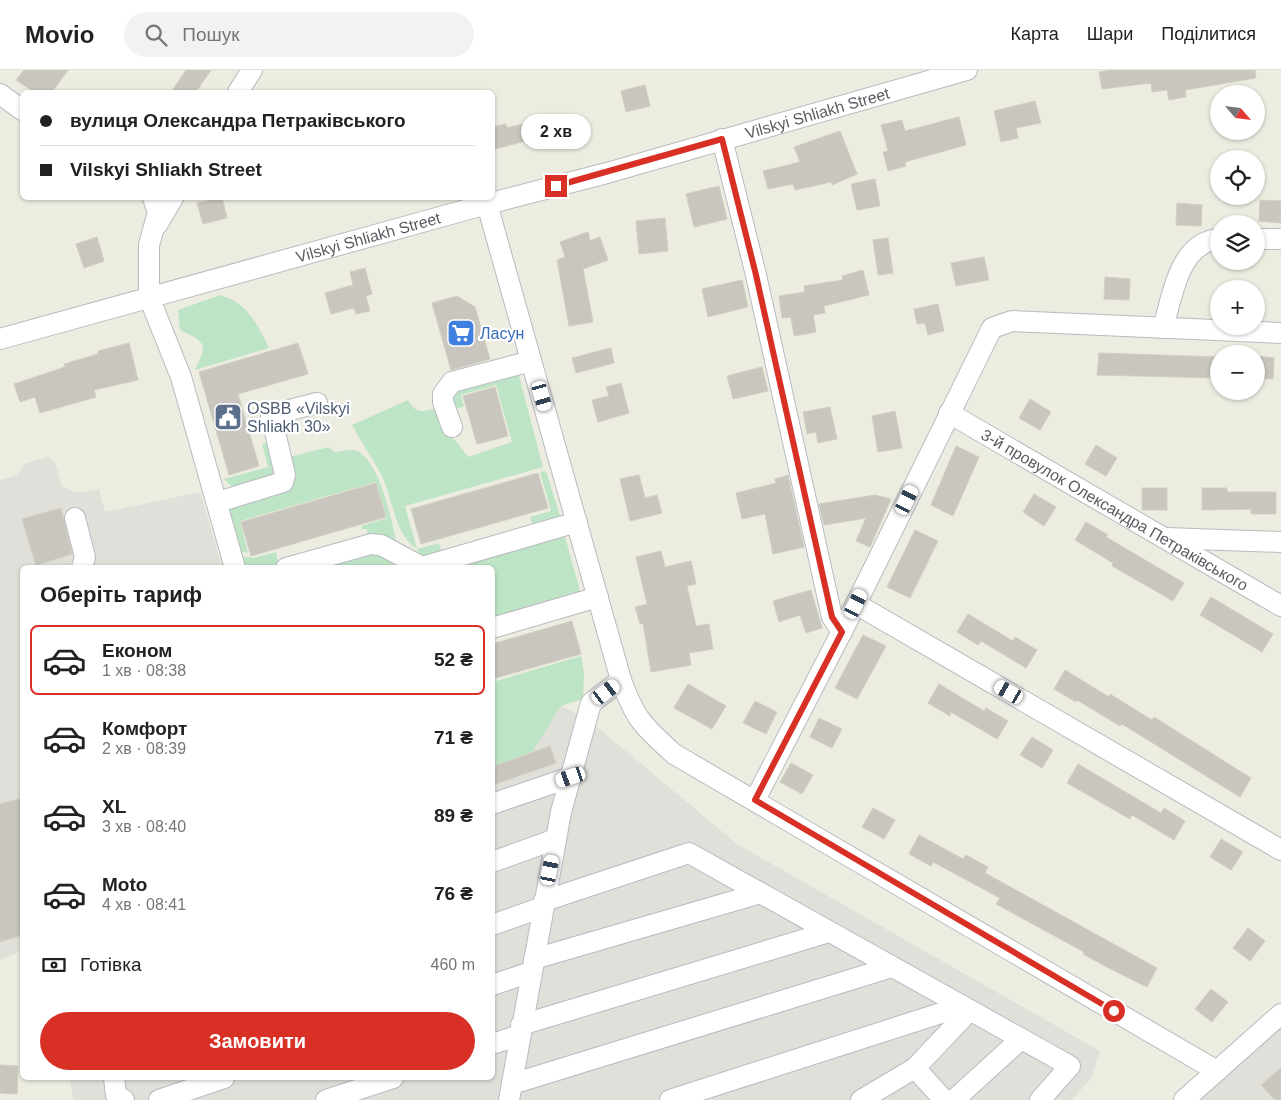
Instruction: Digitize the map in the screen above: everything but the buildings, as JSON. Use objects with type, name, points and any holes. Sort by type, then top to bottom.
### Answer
[{"type":"street","points":[[239,90],[252,70]]},
{"type":"street","name":"Vilskyi Shliakh Street","points":[[0,339],[487,204],[607,173],[968,70]]},
{"type":"street","points":[[0,94],[20,109]]},
{"type":"street","points":[[722,139],[756,275],[832,617],[842,632]]},
{"type":"street","points":[[154,200],[158,212],[148,254],[148,297],[181,377],[218,502],[234,565]]},
{"type":"street","points":[[155,228],[172,200]]},
{"type":"street","points":[[487,204],[621,680],[633,712],[643,726],[674,754],[1217,1071]]},
{"type":"street","points":[[1265,238],[1281,239]]},
{"type":"street","points":[[1164,328],[1178,274],[1192,252],[1210,240]]},
{"type":"street","points":[[755,800],[842,632],[992,328],[1012,321],[1281,333]]},
{"type":"street","points":[[452,427],[443,402],[443,394],[452,382],[531,360]]},
{"type":"street","points":[[218,502],[283,482],[285,475],[271,416],[317,403]]},
{"type":"street","name":"3-й провулок Олександра Петраківського","points":[[949,413],[1281,606]]},
{"type":"street","points":[[75,518],[85,556],[83,565]]},
{"type":"street","points":[[429,565],[577,522]]},
{"type":"street","points":[[1162,538],[1281,542]]},
{"type":"street","points":[[297,565],[371,544],[380,545],[418,565]]},
{"type":"street","points":[[495,627],[598,597]]},
{"type":"street","points":[[856,604],[1281,850]]},
{"type":"street","points":[[621,680],[591,703],[571,777],[556,839],[520,1030],[511,1092],[892,966]]},
{"type":"street","points":[[495,803],[571,777]]},
{"type":"street","points":[[495,861],[556,839]]},
{"type":"street","points":[[495,924],[544,904],[689,853],[1070,1066],[1040,1100]]},
{"type":"street","points":[[495,984],[532,965],[761,893]]},
{"type":"street","points":[[495,1042],[520,1030],[829,932]]},
{"type":"street","points":[[861,1100],[914,1068],[966,1008]]},
{"type":"street","points":[[670,1100],[966,1008]]},
{"type":"street","points":[[1184,1100],[1281,1014]]},
{"type":"street","points":[[954,1100],[1021,1039]]},
{"type":"street","points":[[914,1068],[944,1100]]},
{"type":"street","points":[[159,1100],[218,1080]]},
{"type":"street","points":[[326,1100],[387,1080]]},
{"type":"shaded area","points":[[47,457],[55,462],[62,486],[76,493],[99,489],[105,512],[200,492],[221,565],[20,565],[20,952],[0,960],[0,480],[18,475],[24,464]]},
{"type":"shaded area","points":[[561,706],[590,721],[737,844],[1100,1051],[1091,1079],[1071,1100],[73,1100],[70,1080],[495,1080],[495,765],[532,751]]},
{"type":"shaded area","points":[[1281,1014],[1281,1100],[1184,1100]]},
{"type":"green space","points":[[220,295],[238,303],[245,309],[256,323],[269,348],[195,370],[202,354],[203,345],[196,338],[180,330],[178,310]]},
{"type":"green space","points":[[518,372],[543,467],[405,506],[417,549],[403,534],[382,476],[352,425],[408,400],[416,409],[425,411],[434,409],[438,413],[448,435],[456,441],[468,457],[512,442],[496,385],[461,395],[464,407],[458,408],[451,403],[455,391]]},
{"type":"green space","points":[[269,442],[277,474],[234,489],[224,479],[268,467],[262,444]]},
{"type":"green space","points":[[329,447],[334,452],[357,451],[365,457],[373,468],[385,496],[398,550],[368,539],[367,529],[362,529],[361,526],[387,518],[376,482],[240,521],[248,553],[239,551],[227,507],[292,486],[294,479],[289,457]]},
{"type":"green space","points":[[546,471],[560,516],[559,519],[534,529],[530,517],[551,511],[540,472]]},
{"type":"green space","points":[[564,533],[580,591],[495,616],[495,565],[465,565]]},
{"type":"green space","points":[[439,543],[442,554],[420,560],[417,549]]},
{"type":"green space","points":[[374,549],[404,565],[314,565]]},
{"type":"green space","points":[[276,552],[279,564],[247,565],[243,562],[241,556],[253,558]]},
{"type":"green space","points":[[581,656],[584,673],[583,699],[561,706],[532,752],[495,765],[495,681]]},
{"type":"place","name":"Ласун","points":[[461,333]]},
{"type":"place","name":"OSBB «Vilskyi Shliakh 30»","points":[[228,417]]},
{"type":"route","points":[[556,186],[722,139],[756,275],[832,617],[842,632],[755,800],[1114,1011]]}]
